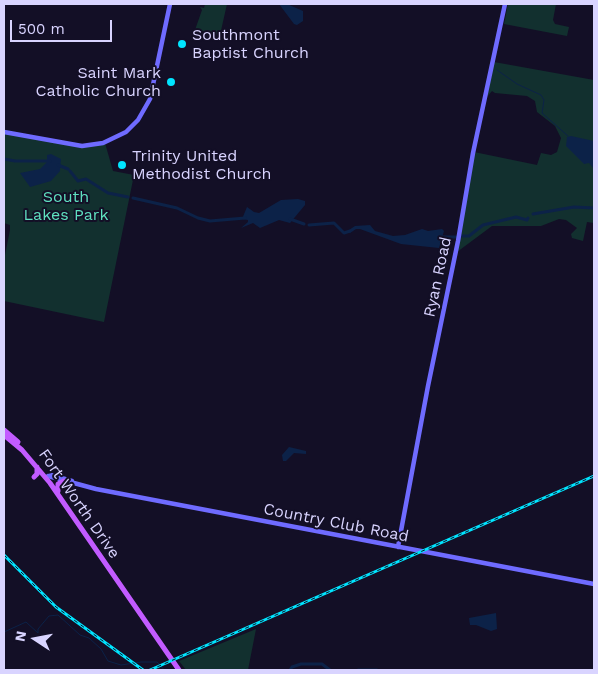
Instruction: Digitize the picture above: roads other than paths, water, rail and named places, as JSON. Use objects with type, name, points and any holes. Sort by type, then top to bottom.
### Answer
[{"type":"main road","points":[[4,131],[82,146],[103,143],[126,132],[138,120],[150,99],[169,4]]},
{"type":"main road","name":"Ryan Road","points":[[398,547],[428,386],[458,241],[472,159],[504,4]]},
{"type":"main road","name":"Fort Worth Drive","points":[[4,430],[28,451],[47,477],[179,670]]},
{"type":"main road","name":"Fort Worth Drive","points":[[4,435],[47,477],[112,572]]},
{"type":"main road","points":[[38,467],[35,477],[47,477]]},
{"type":"main road","name":"Country Club Road","points":[[47,477],[60,476],[74,483]]},
{"type":"main road","name":"Country Club Road","points":[[47,477],[594,584]]},
{"type":"main road","points":[[58,491],[58,484],[64,481]]},
{"type":"water","points":[[279,4],[287,4],[303,11],[303,21],[297,25],[294,24]]},
{"type":"water","points":[[571,136],[594,141],[594,169],[589,163],[584,164],[566,146],[567,137]]},
{"type":"water","points":[[51,154],[61,159],[60,171],[51,181],[30,187],[20,173],[40,169],[47,162],[47,155]]},
{"type":"water","points":[[298,199],[305,201],[305,205],[290,223],[279,220],[260,228],[253,223],[241,228],[248,222],[248,220],[242,219],[247,207],[259,213],[281,200]]},
{"type":"water","points":[[370,225],[375,231],[393,236],[405,235],[422,229],[428,231],[442,229],[444,231],[439,248],[401,244],[360,229],[350,233],[346,232],[355,226]]},
{"type":"water","points":[[289,447],[306,451],[306,454],[294,453],[286,461],[283,461],[282,455]]},
{"type":"water","points":[[496,613],[497,629],[491,631],[476,625],[470,625],[469,618]]},
{"type":"waterway","points":[[497,70],[517,84],[541,95],[544,100],[542,113],[568,136]]},
{"type":"waterway","points":[[4,159],[15,161],[50,161]]},
{"type":"waterway","points":[[58,165],[68,169]]},
{"type":"waterway","points":[[70,171],[78,181],[86,179],[108,193],[128,197]]},
{"type":"waterway","points":[[133,198],[177,208],[198,218],[210,221],[245,218]]},
{"type":"waterway","points":[[533,214],[574,207],[594,208]]},
{"type":"waterway","points":[[462,236],[469,236],[483,225],[516,217],[527,220],[528,218]]},
{"type":"waterway","points":[[290,219],[304,224]]},
{"type":"waterway","points":[[309,225],[334,223],[344,233],[350,231]]},
{"type":"waterway","points":[[439,237],[456,237]]},
{"type":"waterway","points":[[4,632],[26,622],[38,633],[38,629],[49,616],[58,615],[80,635],[89,638],[101,649],[108,661],[121,665],[141,662],[157,662],[160,665]]},
{"type":"waterway","points":[[290,670],[292,667],[301,664],[322,664],[330,670]]},
{"type":"waterway","points":[[161,666],[164,670]]},
{"type":"waterway","points":[[358,670],[377,670]]},
{"type":"railway","points":[[150,670],[594,476]]},
{"type":"railway","points":[[4,555],[56,607],[143,670]]},
{"type":"place","name":"Southmont Baptist Church","points":[[182,44]]},
{"type":"place","name":"Saint Mark Catholic Church","points":[[171,82]]},
{"type":"place","name":"Trinity United Methodist Church","points":[[122,165]]},
{"type":"park label","name":"South Lakes Park","points":[[66,206]]}]
